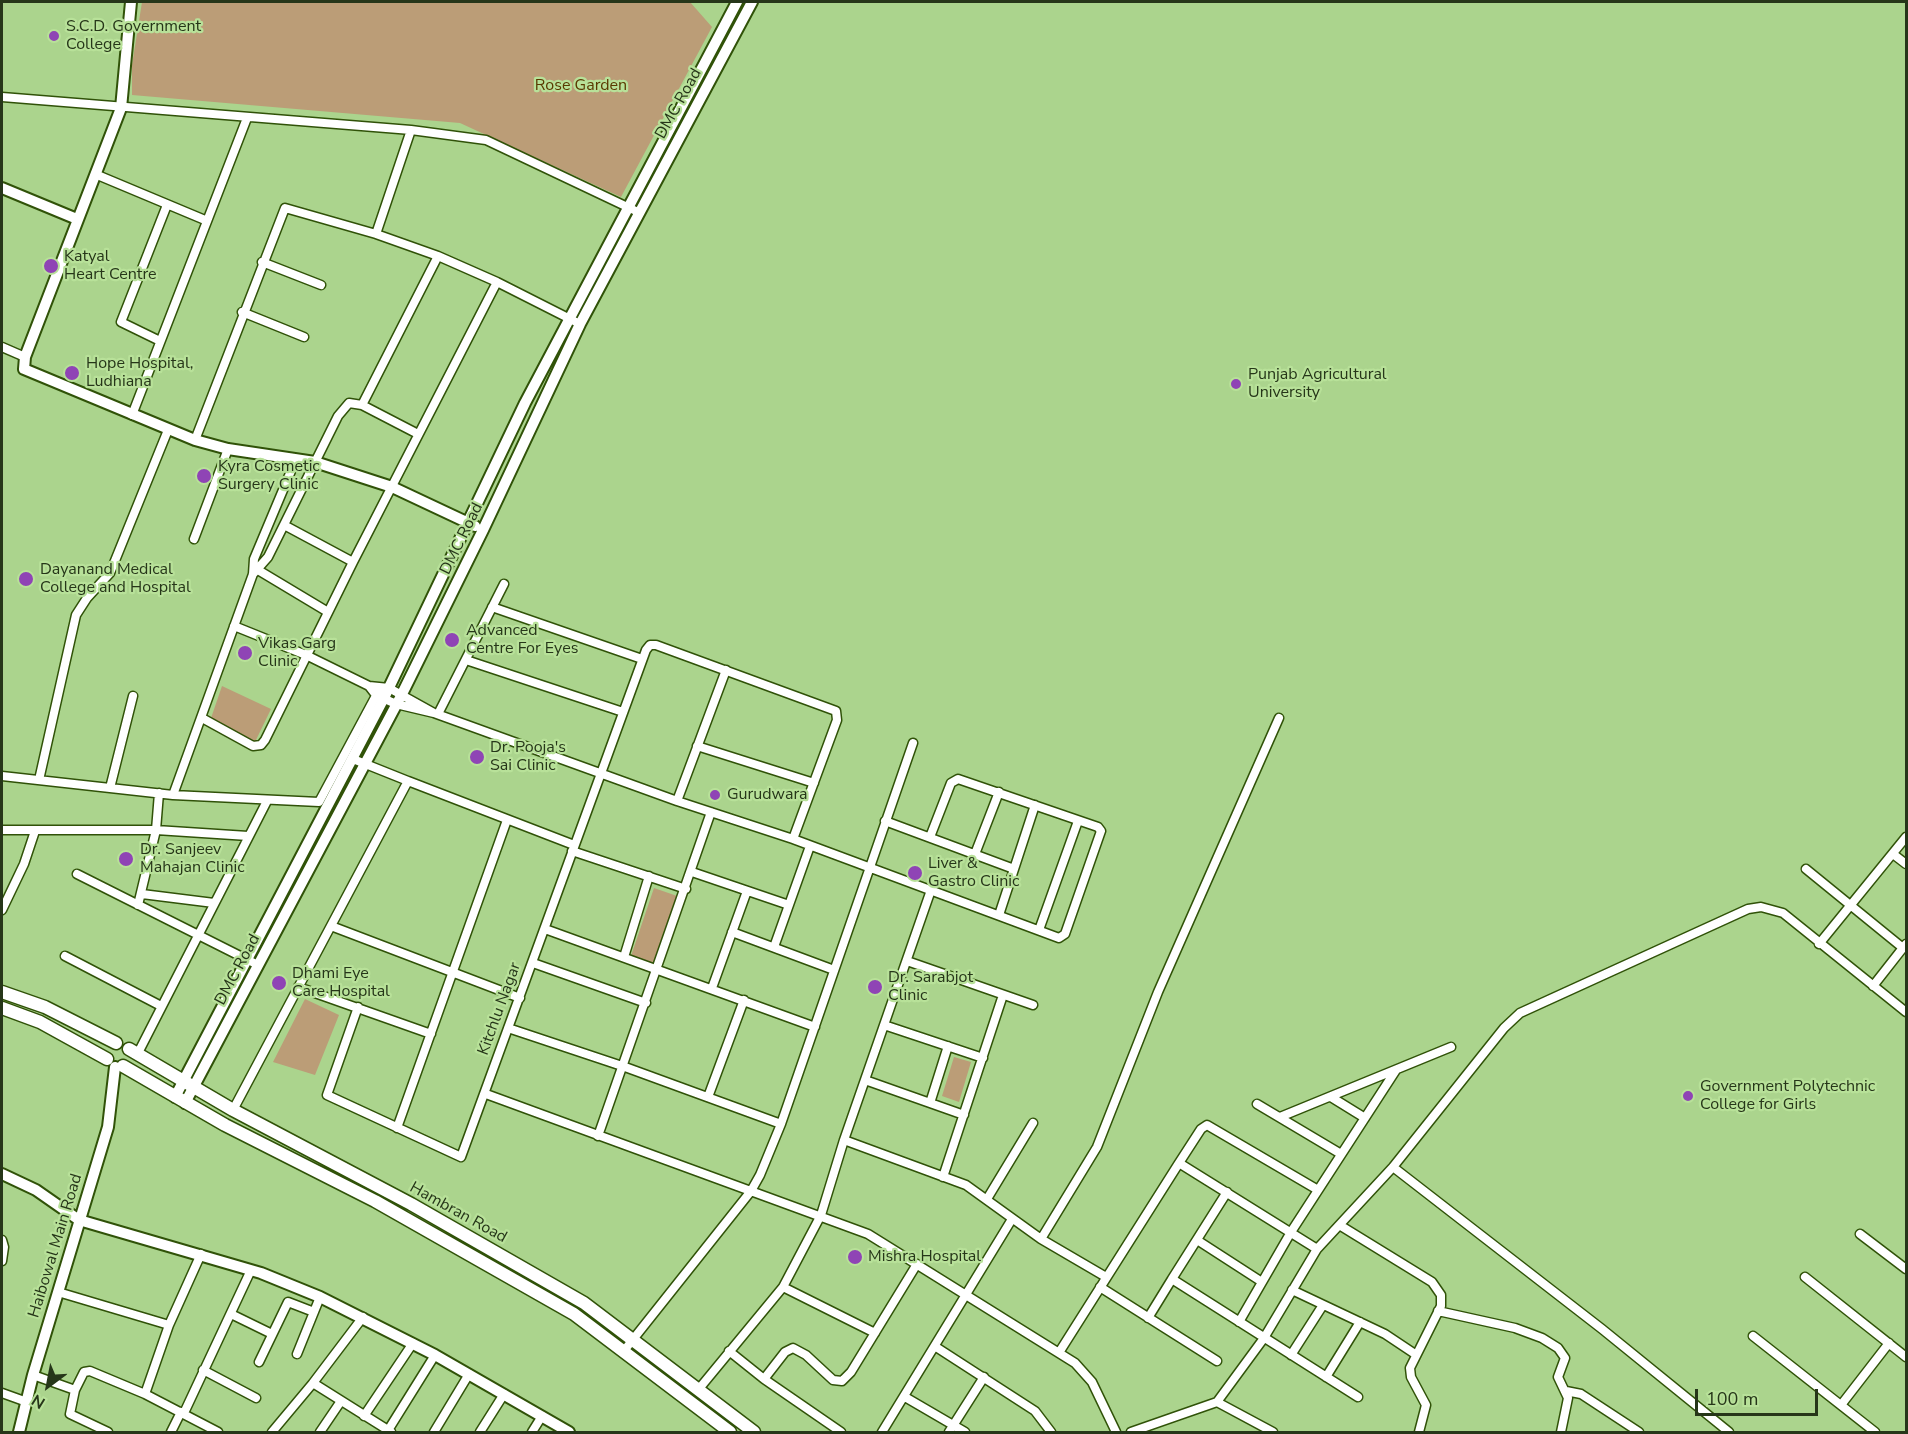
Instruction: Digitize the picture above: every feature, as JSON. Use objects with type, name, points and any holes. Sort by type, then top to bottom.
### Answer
[{"type":"main road","points":[[2,992],[45,1007],[116,1043],[123,1044],[133,1052],[129,1061],[115,1064],[107,1051],[116,1043]]},
{"type":"main road","name":"Hambran Road","points":[[2,1008],[40,1023],[435,1235],[574,1314],[730,1432]]},
{"type":"main road","name":"Hambran Road","points":[[133,1052],[233,1110],[411,1204],[584,1303],[754,1432]]},
{"type":"street","points":[[131,2],[122,108],[77,219],[23,366],[28,373],[195,440],[228,449],[315,462],[392,487],[483,530]]},
{"type":"street","points":[[2,776],[159,794],[319,802],[382,692],[469,523],[525,403],[736,2],[750,5]]},
{"type":"street","name":"DMC Road","points":[[188,1084],[258,965],[399,699],[483,530],[580,324],[750,5]]},
{"type":"street","points":[[2,97],[411,130],[486,140],[638,212]]},
{"type":"street","points":[[132,416],[247,118]]},
{"type":"street","points":[[376,234],[411,130]]},
{"type":"street","points":[[95,174],[206,220]]},
{"type":"street","points":[[2,188],[77,219]]},
{"type":"street","points":[[160,341],[121,322],[166,205]]},
{"type":"street","points":[[195,440],[242,312],[285,208],[376,234],[438,256],[497,282],[580,324]]},
{"type":"street","points":[[362,405],[438,256]]},
{"type":"street","points":[[262,262],[321,285]]},
{"type":"street","points":[[202,718],[252,746],[261,745],[497,282]]},
{"type":"street","points":[[242,312],[304,337]]},
{"type":"street","points":[[2,347],[25,357]]},
{"type":"street","points":[[172,795],[256,572],[284,525],[346,405],[354,402],[362,405],[418,434]]},
{"type":"street","points":[[39,780],[76,615],[87,598],[110,573],[168,430]]},
{"type":"street","points":[[194,539],[228,449]]},
{"type":"street","points":[[256,572],[254,559],[296,459]]},
{"type":"street","points":[[284,525],[353,562]]},
{"type":"street","points":[[256,572],[328,612]]},
{"type":"street","points":[[436,714],[504,584]]},
{"type":"street","points":[[492,608],[642,659],[647,647],[656,645],[832,709],[838,716],[793,839]]},
{"type":"street","points":[[234,626],[306,655],[382,692],[436,714],[711,813],[793,839],[1059,938],[1065,934],[1101,831],[1098,827],[961,779],[953,780],[930,837]]},
{"type":"street","name":"Kitchlu Nagar","points":[[358,1007],[327,1095],[459,1158],[463,1155],[486,1094],[642,659]]},
{"type":"street","points":[[466,660],[623,712]]},
{"type":"street","points":[[677,801],[726,670]]},
{"type":"street","points":[[180,1100],[248,959],[353,759],[382,692]]},
{"type":"street","points":[[110,788],[133,696]]},
{"type":"street","points":[[1041,1239],[1097,1147],[1158,992],[1279,718]]},
{"type":"street","points":[[623,1352],[751,1191],[781,1124],[913,743]]},
{"type":"street","points":[[698,746],[814,783]]},
{"type":"street","points":[[353,759],[573,848],[686,889]]},
{"type":"street","points":[[233,1110],[408,781]]},
{"type":"street","points":[[975,854],[999,792]]},
{"type":"street","points":[[138,905],[156,830],[159,794]]},
{"type":"street","points":[[133,1052],[161,1006],[267,801]]},
{"type":"street","points":[[999,915],[1035,805]]},
{"type":"street","points":[[598,1136],[625,1067],[711,813]]},
{"type":"street","points":[[397,1128],[507,820]]},
{"type":"street","points":[[885,820],[1014,869]]},
{"type":"street","points":[[1039,930],[1078,820]]},
{"type":"street","points":[[2,830],[156,830],[248,836]]},
{"type":"street","points":[[2,910],[24,864],[35,831]]},
{"type":"street","points":[[1819,944],[1906,837]]},
{"type":"street","points":[[774,947],[810,846]]},
{"type":"street","points":[[1893,854],[1906,864]]},
{"type":"street","points":[[1806,869],[1905,946],[1872,986]]},
{"type":"street","points":[[692,872],[789,905]]},
{"type":"street","points":[[77,874],[258,965]]},
{"type":"street","points":[[624,957],[649,876]]},
{"type":"street","points":[[698,1390],[783,1287],[821,1215],[844,1140],[931,890]]},
{"type":"street","points":[[712,988],[747,891]]},
{"type":"street","points":[[142,894],[214,903]]},
{"type":"street","points":[[1131,1432],[1217,1402],[1264,1338],[1317,1249],[1341,1226],[1393,1167],[1504,1028],[1520,1013],[1755,908],[1768,908],[1784,913],[1819,944],[1906,1012]]},
{"type":"street","points":[[331,926],[520,998]]},
{"type":"street","points":[[545,929],[815,1027]]},
{"type":"street","points":[[732,932],[834,970]]},
{"type":"street","points":[[64,956],[161,1006]]},
{"type":"street","points":[[907,961],[1033,1005]]},
{"type":"street","points":[[533,963],[646,1003]]},
{"type":"street","points":[[298,987],[430,1034]]},
{"type":"street","points":[[944,1177],[1003,995]]},
{"type":"street","points":[[708,1097],[744,1000]]},
{"type":"street","points":[[884,1024],[983,1058]]},
{"type":"street","points":[[508,1028],[625,1067],[781,1124]]},
{"type":"street","points":[[930,1103],[948,1046]]},
{"type":"street","points":[[1280,1117],[1451,1047]]},
{"type":"street","name":"Haibowal Main Road","points":[[19,1432],[33,1375],[108,1127],[115,1064]]},
{"type":"street","points":[[1239,1322],[1291,1232],[1396,1070]]},
{"type":"street","points":[[865,1080],[964,1115]]},
{"type":"street","points":[[486,1094],[868,1234],[1060,1351],[1092,1382],[1116,1432]]},
{"type":"street","points":[[1330,1097],[1365,1118]]},
{"type":"street","points":[[1257,1104],[1341,1154]]},
{"type":"street","points":[[987,1199],[1033,1123]]},
{"type":"street","points":[[1060,1351],[1200,1128],[1207,1125],[1318,1190]]},
{"type":"street","points":[[844,1140],[966,1185],[1041,1239],[1106,1277]]},
{"type":"street","points":[[1179,1163],[1317,1249]]},
{"type":"street","points":[[1393,1167],[1602,1329],[1729,1432]]},
{"type":"street","points":[[2,1174],[36,1190],[79,1220],[201,1254],[251,1270],[320,1297],[413,1343],[569,1432]]},
{"type":"street","points":[[1148,1318],[1227,1192]]},
{"type":"street","points":[[882,1432],[968,1295],[1012,1219]]},
{"type":"street","points":[[1341,1226],[1432,1282],[1441,1295],[1438,1311],[1415,1354],[1410,1373],[1426,1405],[1419,1432]]},
{"type":"street","points":[[1860,1234],[1906,1269]]},
{"type":"street","points":[[2,1240],[4,1247],[2,1261]]},
{"type":"street","points":[[1197,1240],[1262,1282]]},
{"type":"street","points":[[145,1394],[169,1325],[201,1254]]},
{"type":"street","points":[[764,1379],[790,1348],[806,1355],[833,1380],[842,1381],[851,1372],[916,1264]]},
{"type":"street","points":[[171,1432],[251,1270]]},
{"type":"street","points":[[1805,1277],[1906,1357]]},
{"type":"street","points":[[1172,1279],[1358,1397]]},
{"type":"street","points":[[783,1287],[875,1333]]},
{"type":"street","points":[[1100,1287],[1216,1361]]},
{"type":"street","points":[[1292,1290],[1385,1334],[1415,1354]]},
{"type":"street","points":[[58,1292],[169,1325]]},
{"type":"street","points":[[297,1354],[320,1297]]},
{"type":"street","points":[[259,1362],[288,1302],[314,1312]]},
{"type":"street","points":[[1291,1355],[1323,1305]]},
{"type":"street","points":[[1438,1311],[1506,1326],[1548,1341],[1565,1356],[1557,1374],[1566,1391],[1568,1403],[1562,1432]]},
{"type":"street","points":[[231,1314],[272,1334]]},
{"type":"street","points":[[272,1432],[363,1317]]},
{"type":"street","points":[[1326,1377],[1360,1322]]},
{"type":"street","points":[[1753,1336],[1875,1432]]},
{"type":"street","points":[[364,1416],[413,1343]]},
{"type":"street","points":[[1841,1405],[1889,1343]]},
{"type":"street","points":[[936,1347],[1035,1411],[1051,1432]]},
{"type":"street","points":[[729,1351],[764,1379],[841,1432]]},
{"type":"street","points":[[313,1383],[389,1432],[435,1355]]},
{"type":"street","points":[[203,1370],[256,1398]]},
{"type":"street","points":[[108,1432],[72,1416],[69,1409],[81,1375],[87,1371],[145,1394],[218,1432]]},
{"type":"street","points":[[434,1432],[468,1374]]},
{"type":"street","points":[[33,1375],[75,1390]]},
{"type":"street","points":[[951,1429],[984,1377]]},
{"type":"street","points":[[1566,1391],[1581,1394],[1639,1432]]},
{"type":"street","points":[[2,1393],[27,1402]]},
{"type":"street","points":[[480,1432],[504,1394]]},
{"type":"street","points":[[905,1396],[951,1429],[965,1432]]},
{"type":"street","points":[[320,1432],[341,1401]]},
{"type":"street","points":[[1217,1402],[1273,1432]]},
{"type":"street","points":[[532,1432],[542,1416]]},
{"type":"green space","name":"Rose Garden","points":[[142,2],[690,2],[712,27],[621,197],[460,123],[132,95],[132,65]]},
{"type":"green space","points":[[222,686],[271,709],[255,742],[210,721]]},
{"type":"green space","points":[[654,888],[680,897],[657,965],[631,956]]},
{"type":"green space","points":[[305,999],[339,1015],[315,1075],[273,1062]]},
{"type":"green space","points":[[954,1057],[971,1062],[959,1102],[942,1096]]},
{"type":"place","name":"S.C.D. Government College","points":[[54,36]]},
{"type":"place","name":"Katyal Heart Centre","points":[[51,266]]},
{"type":"place","name":"Hope Hospital, Ludhiana","points":[[72,373]]},
{"type":"place","name":"Punjab Agricultural University","points":[[1236,384]]},
{"type":"place","name":"Kyra Cosmetic Surgery Clinic","points":[[204,476]]},
{"type":"place","name":"Dayanand Medical College and Hospital","points":[[26,579]]},
{"type":"place","name":"Advanced Centre For Eyes","points":[[452,640]]},
{"type":"place","name":"Vikas Garg Clinic","points":[[245,653]]},
{"type":"place","name":"Dr. Pooja's Sai Clinic","points":[[477,757]]},
{"type":"place","name":"Gurudwara","points":[[715,795]]},
{"type":"place","name":"Dr. Sanjeev Mahajan Clinic","points":[[126,859]]},
{"type":"place","name":"Liver & Gastro Clinic","points":[[915,873]]},
{"type":"place","name":"Dhami Eye Care Hospital","points":[[279,983]]},
{"type":"place","name":"Dr. Sarabjot Clinic","points":[[875,987]]},
{"type":"place","name":"Government Polytechnic College for Girls","points":[[1688,1096]]},
{"type":"place","name":"Mishra Hospital","points":[[855,1257]]}]
